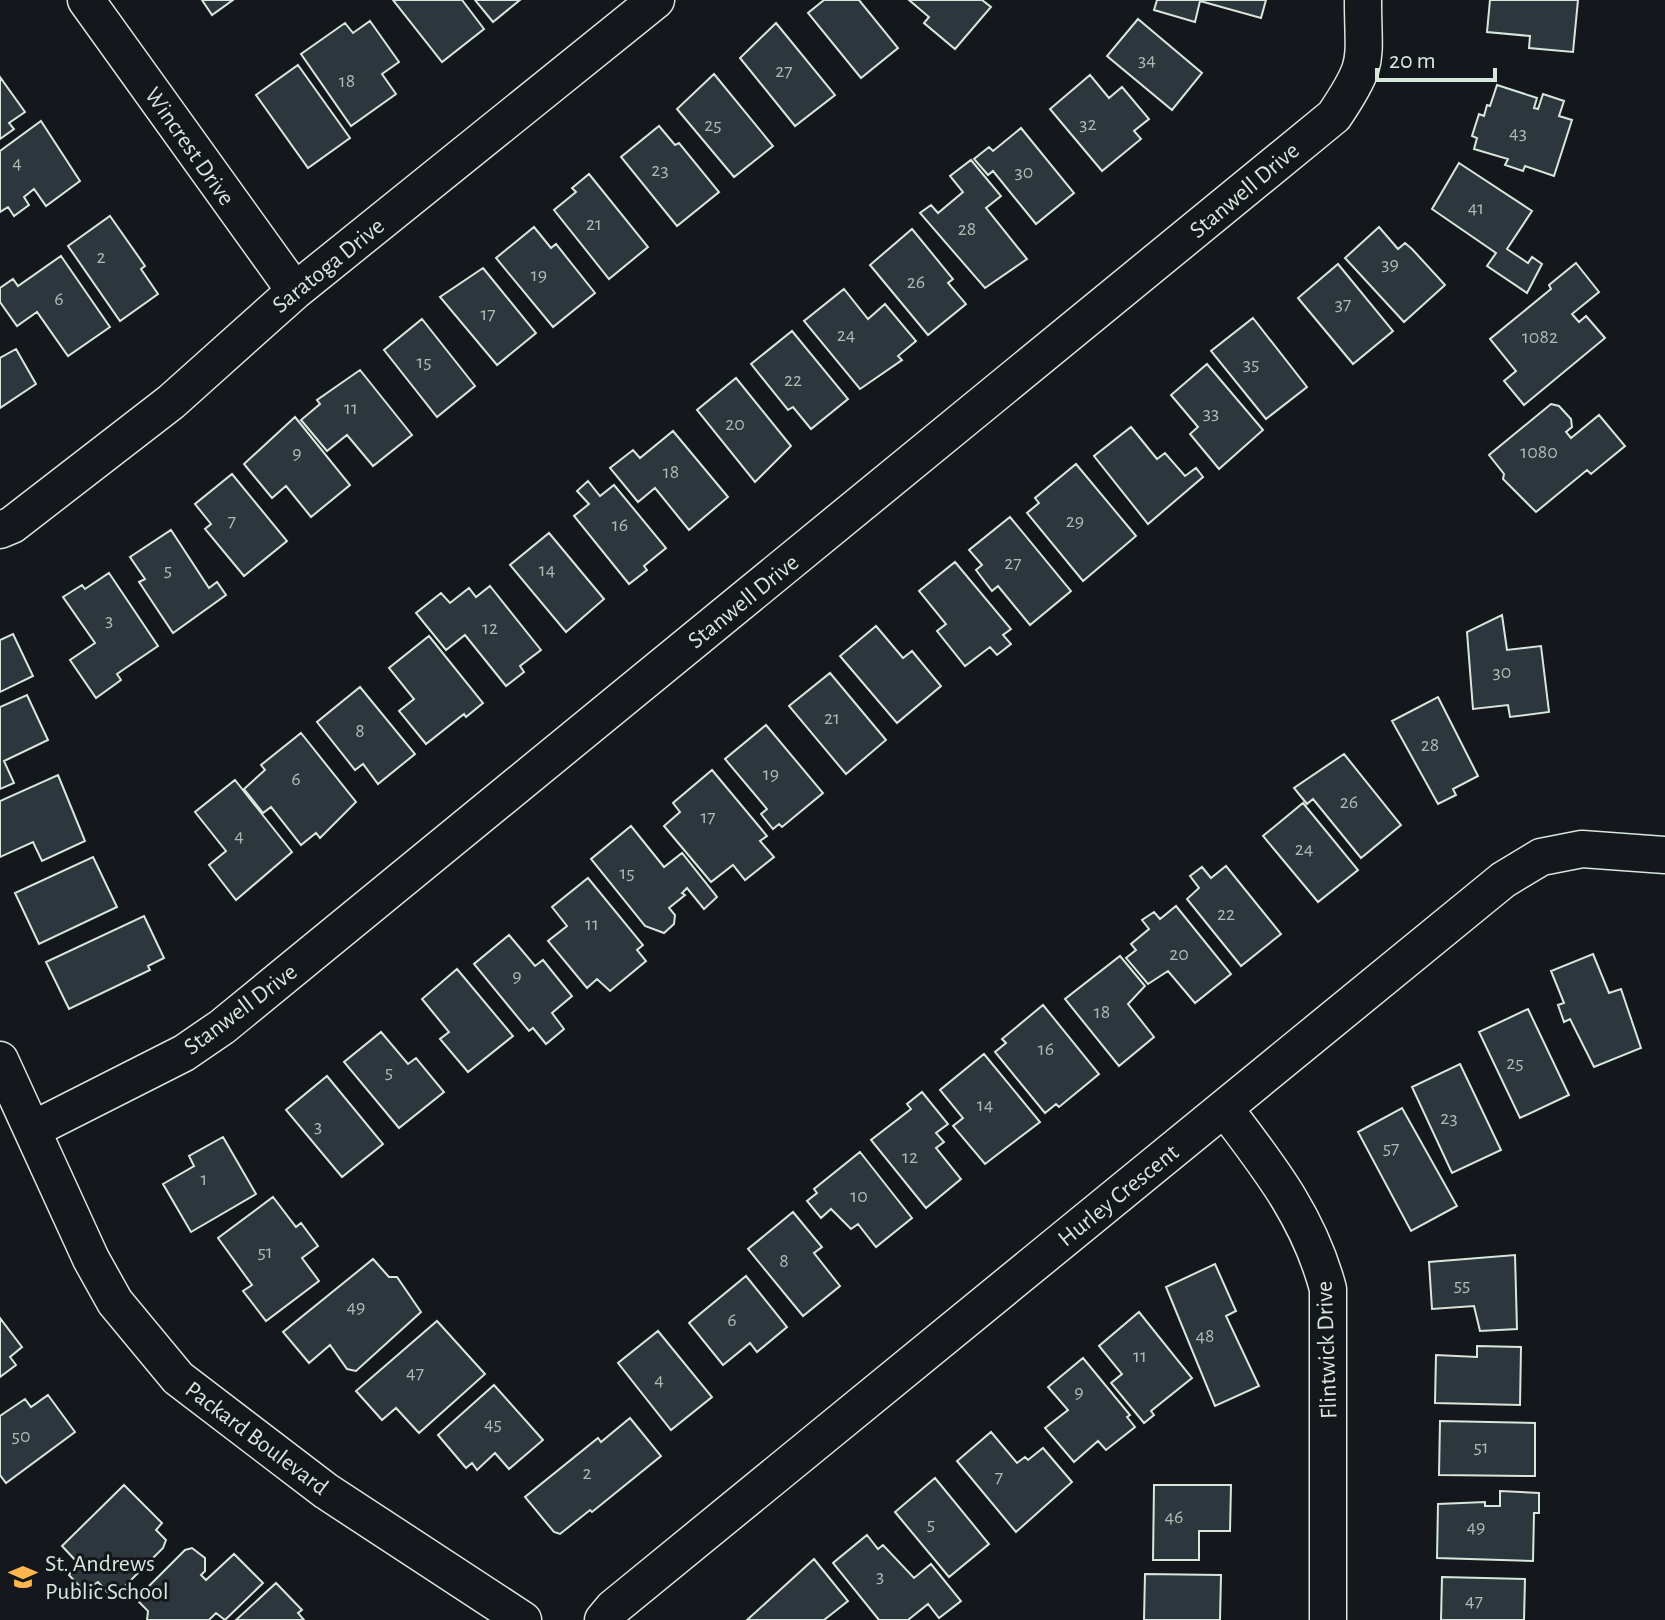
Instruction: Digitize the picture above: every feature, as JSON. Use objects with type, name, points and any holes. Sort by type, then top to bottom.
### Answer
[{"type":"street","name":"Wincrest Drive","points":[[86,0],[295,291]]},
{"type":"street","name":"Saratoga Drive","points":[[0,530],[12,525],[171,402],[295,291],[656,0]]},
{"type":"street","name":"Stanwell Drive","points":[[32,1130],[184,1053],[222,1027],[1334,116],[1363,70],[1366,40],[1363,0]]},
{"type":"street","name":"Hurley Crescent","points":[[603,1620],[685,1548],[1225,1109],[1469,906],[1541,857],[1582,849],[1665,855]]},
{"type":"street","name":"Packard Boulevard","points":[[0,1060],[91,1259],[115,1302],[178,1378],[326,1491],[523,1620]]},
{"type":"street","name":"Flintwick Drive","points":[[1225,1109],[1303,1217],[1319,1252],[1328,1289],[1328,1620]]},
{"type":"building","points":[[202,0],[233,0],[212,15]]},
{"type":"building","points":[[393,0],[462,0],[484,29],[442,62]]},
{"type":"building","points":[[475,0],[520,0],[493,22]]},
{"type":"building","points":[[824,0],[859,0],[898,48],[861,78],[808,13]]},
{"type":"building","points":[[909,0],[982,0],[991,7],[955,49],[924,23],[929,17]]},
{"type":"building","points":[[1157,0],[1266,0],[1261,18],[1200,1],[1195,22],[1154,10]]},
{"type":"building","points":[[1490,0],[1578,0],[1573,52],[1529,48],[1530,36],[1487,32]]},
{"type":"building","points":[[1138,19],[1202,73],[1172,110],[1107,56]]},
{"type":"building","points":[[370,21],[399,62],[382,74],[396,94],[351,126],[301,54],[345,23],[353,33]]},
{"type":"building","points":[[776,23],[835,95],[795,126],[740,58]]},
{"type":"building","points":[[298,65],[350,138],[308,168],[256,95]]},
{"type":"building","points":[[714,74],[773,146],[734,177],[677,109]]},
{"type":"building","points":[[1090,75],[1109,98],[1122,87],[1149,119],[1134,131],[1141,139],[1102,171],[1050,109]]},
{"type":"building","points":[[0,77],[25,112],[9,123],[14,129],[0,139]]},
{"type":"building","points":[[1497,85],[1537,98],[1534,108],[1538,109],[1543,94],[1564,101],[1559,116],[1572,120],[1554,176],[1525,166],[1523,171],[1505,165],[1508,159],[1474,149],[1477,138],[1472,136],[1479,114],[1484,116]]},
{"type":"building","points":[[41,121],[80,181],[46,206],[34,189],[24,197],[29,205],[14,216],[8,207],[0,212],[0,151]]},
{"type":"building","points":[[659,126],[675,145],[679,143],[719,192],[677,226],[621,157]]},
{"type":"building","points":[[1021,128],[1074,193],[1036,224],[993,171],[988,175],[974,159],[989,147],[993,151]]},
{"type":"building","points":[[971,160],[1001,196],[986,208],[1027,259],[985,288],[920,213],[931,205],[938,213],[963,192],[950,176]]},
{"type":"building","points":[[1459,163],[1532,211],[1507,249],[1528,263],[1532,257],[1542,264],[1527,293],[1487,266],[1496,253],[1432,209]]},
{"type":"building","points":[[589,174],[648,247],[609,279],[554,210],[576,192],[572,188]]},
{"type":"building","points":[[110,216],[145,266],[141,269],[158,294],[120,321],[68,246]]},
{"type":"building","points":[[534,227],[551,248],[556,244],[595,293],[553,327],[496,258]]},
{"type":"building","points":[[1379,227],[1398,249],[1405,243],[1412,249],[1445,285],[1404,322],[1345,258]]},
{"type":"building","points":[[912,229],[953,279],[948,283],[966,304],[928,335],[870,265]]},
{"type":"building","points":[[61,256],[110,327],[68,356],[37,312],[17,326],[0,302],[0,288],[13,279],[18,286]]},
{"type":"building","points":[[1576,263],[1599,292],[1572,314],[1579,322],[1586,316],[1605,338],[1524,405],[1504,381],[1516,371],[1490,339],[1551,289],[1549,285]]},
{"type":"building","points":[[1338,264],[1393,331],[1353,364],[1298,298]]},
{"type":"building","points":[[483,268],[536,333],[497,365],[440,297]]},
{"type":"building","points":[[844,289],[868,319],[885,304],[916,341],[898,356],[902,360],[860,389],[804,321]]},
{"type":"building","points":[[1253,318],[1307,387],[1266,419],[1211,351]]},
{"type":"building","points":[[422,319],[475,386],[437,417],[384,350]]},
{"type":"building","points":[[792,331],[848,399],[811,429],[793,407],[788,410],[751,364]]},
{"type":"building","points":[[16,349],[36,384],[0,408],[0,358]]},
{"type":"building","points":[[1207,364],[1263,430],[1219,469],[1190,434],[1198,427],[1171,395]]},
{"type":"building","points":[[360,370],[412,435],[373,466],[347,435],[327,451],[301,420],[320,404],[317,400]]},
{"type":"building","points":[[736,378],[791,446],[755,482],[697,410]]},
{"type":"building","points":[[1551,404],[1559,406],[1571,419],[1572,427],[1566,432],[1571,438],[1599,415],[1625,446],[1591,474],[1587,470],[1536,512],[1503,479],[1504,474],[1489,455]]},
{"type":"building","points":[[295,417],[350,485],[311,517],[286,486],[272,498],[244,464]]},
{"type":"building","points":[[1131,427],[1157,459],[1165,453],[1185,476],[1196,468],[1203,477],[1148,524],[1094,456]]},
{"type":"building","points":[[673,431],[728,497],[689,530],[655,488],[638,502],[610,468],[633,450],[640,458]]},
{"type":"building","points":[[1076,464],[1136,536],[1083,581],[1027,513],[1039,503],[1035,498]]},
{"type":"building","points":[[232,474],[287,541],[244,576],[205,529],[211,524],[195,504]]},
{"type":"building","points":[[588,481],[600,496],[614,485],[666,548],[644,566],[647,570],[629,584],[574,516],[589,504],[577,491]]},
{"type":"building","points":[[1010,517],[1071,591],[1030,625],[998,586],[992,591],[976,570],[982,565],[969,550]]},
{"type":"building","points":[[171,530],[209,588],[217,582],[226,595],[173,633],[139,582],[145,579],[130,557]]},
{"type":"building","points":[[549,533],[604,599],[566,632],[510,565]]},
{"type":"building","points":[[955,562],[1011,629],[1003,635],[1011,644],[997,655],[990,647],[965,666],[937,631],[946,624],[919,591]]},
{"type":"building","points":[[109,573],[158,646],[117,674],[121,680],[96,698],[70,660],[95,643],[63,597],[82,585],[85,589]]},
{"type":"building","points":[[490,586],[541,650],[520,666],[524,672],[506,686],[465,635],[446,650],[416,613],[441,593],[450,603],[469,588],[476,597]]},
{"type":"building","points":[[1502,615],[1507,650],[1541,646],[1549,712],[1510,717],[1508,705],[1473,709],[1467,632]]},
{"type":"building","points":[[876,626],[903,658],[912,651],[941,686],[897,723],[840,656]]},
{"type":"building","points":[[13,634],[33,676],[0,692],[0,640]]},
{"type":"building","points":[[429,636],[483,703],[426,744],[399,711],[414,699],[389,668]]},
{"type":"building","points":[[830,673],[886,740],[846,774],[789,706]]},
{"type":"building","points":[[360,687],[415,754],[378,784],[363,764],[355,770],[317,722]]},
{"type":"building","points":[[27,695],[48,740],[4,761],[14,783],[0,789],[0,707]]},
{"type":"building","points":[[1438,697],[1478,776],[1453,789],[1456,795],[1438,804],[1392,721]]},
{"type":"building","points":[[766,725],[823,793],[782,827],[779,824],[773,829],[761,814],[767,809],[725,759]]},
{"type":"building","points":[[301,733],[356,802],[320,838],[316,833],[301,845],[271,807],[263,813],[244,789],[265,770],[261,765]]},
{"type":"building","points":[[1344,754],[1401,825],[1361,858],[1313,799],[1307,804],[1294,788]]},
{"type":"building","points":[[712,770],[767,836],[760,841],[774,857],[745,880],[733,865],[711,882],[664,826],[680,812],[673,803]]},
{"type":"building","points":[[58,775],[85,841],[42,861],[33,842],[0,857],[0,801]]},
{"type":"building","points":[[235,780],[292,852],[236,900],[209,865],[226,851],[195,812]]},
{"type":"building","points":[[1303,803],[1358,870],[1318,902],[1263,836]]},
{"type":"building","points":[[631,826],[664,867],[682,853],[717,897],[704,909],[687,888],[682,893],[685,895],[669,908],[675,915],[674,924],[664,933],[645,926],[591,859]]},
{"type":"building","points":[[93,857],[117,907],[39,944],[15,893]]},
{"type":"building","points":[[1226,866],[1281,934],[1241,966],[1187,899],[1199,888],[1190,876],[1202,867],[1211,878]]},
{"type":"building","points":[[588,878],[643,945],[637,950],[646,961],[610,991],[597,979],[587,988],[548,941],[567,926],[552,907]]},
{"type":"building","points":[[1176,906],[1231,974],[1195,1003],[1168,971],[1148,984],[1126,958],[1136,950],[1131,944],[1149,929],[1142,920],[1154,912],[1160,919]]},
{"type":"building","points":[[144,916],[164,958],[148,966],[150,970],[69,1009],[46,962]]},
{"type":"building","points":[[509,935],[535,966],[543,960],[572,996],[552,1013],[564,1029],[546,1044],[533,1028],[529,1031],[474,964]]},
{"type":"building","points":[[1593,954],[1609,993],[1621,989],[1641,1048],[1594,1067],[1570,1019],[1564,1022],[1558,1005],[1564,1003],[1551,971]]},
{"type":"building","points":[[1120,956],[1145,986],[1128,1004],[1154,1037],[1119,1066],[1065,999]]},
{"type":"building","points":[[457,969],[513,1036],[468,1072],[440,1039],[449,1032],[422,999]]},
{"type":"building","points":[[1043,1005],[1099,1074],[1059,1107],[1056,1104],[1045,1113],[995,1052],[1006,1043],[1002,1039]]},
{"type":"building","points":[[1528,1009],[1569,1095],[1520,1118],[1479,1032]]},
{"type":"building","points":[[381,1032],[408,1064],[416,1058],[444,1092],[399,1128],[344,1062]]},
{"type":"building","points":[[984,1054],[1040,1122],[985,1164],[953,1126],[963,1118],[940,1090]]},
{"type":"building","points":[[1460,1064],[1501,1150],[1452,1173],[1412,1087]]},
{"type":"building","points":[[327,1076],[383,1144],[342,1177],[286,1110]]},
{"type":"building","points":[[922,1092],[948,1124],[936,1133],[944,1142],[936,1148],[961,1179],[926,1208],[871,1140],[911,1109],[907,1104]]},
{"type":"building","points":[[1402,1108],[1457,1206],[1411,1231],[1358,1132]]},
{"type":"building","points":[[223,1137],[256,1194],[191,1232],[163,1184],[194,1166],[189,1156]]},
{"type":"building","points":[[860,1152],[912,1218],[876,1247],[858,1224],[851,1229],[831,1209],[821,1218],[807,1201],[817,1193],[814,1189]]},
{"type":"building","points":[[273,1197],[296,1227],[301,1223],[318,1246],[302,1258],[319,1281],[266,1321],[243,1291],[252,1285],[218,1238]]},
{"type":"building","points":[[793,1212],[822,1247],[814,1253],[840,1286],[803,1316],[748,1249]]},
{"type":"building","points":[[1515,1255],[1517,1329],[1480,1331],[1474,1306],[1432,1309],[1429,1262]]},
{"type":"building","points":[[373,1259],[389,1277],[397,1277],[421,1312],[356,1371],[347,1369],[330,1345],[309,1363],[283,1332]]},
{"type":"building","points":[[1215,1264],[1236,1311],[1226,1316],[1259,1386],[1215,1406],[1166,1287]]},
{"type":"building","points":[[746,1276],[787,1327],[757,1352],[750,1343],[723,1365],[689,1323]]},
{"type":"building","points":[[1139,1312],[1192,1378],[1151,1411],[1154,1415],[1144,1423],[1111,1383],[1122,1374],[1099,1346]]},
{"type":"building","points":[[0,1318],[22,1347],[10,1357],[16,1365],[0,1377]]},
{"type":"building","points":[[437,1321],[485,1374],[419,1433],[396,1408],[382,1420],[356,1391]]},
{"type":"building","points":[[658,1331],[712,1397],[671,1430],[618,1363]]},
{"type":"building","points":[[1477,1346],[1521,1347],[1520,1405],[1435,1403],[1436,1355],[1477,1357]]},
{"type":"building","points":[[1083,1358],[1130,1415],[1127,1417],[1135,1427],[1106,1450],[1098,1441],[1074,1462],[1045,1428],[1068,1410],[1048,1387]]},
{"type":"building","points":[[494,1385],[543,1440],[509,1469],[495,1453],[477,1470],[472,1463],[466,1468],[438,1435]]},
{"type":"building","points":[[48,1395],[75,1432],[6,1483],[0,1475],[0,1416],[25,1399],[31,1407]]},
{"type":"building","points":[[630,1418],[661,1456],[592,1512],[590,1510],[560,1534],[554,1532],[525,1497],[598,1438],[601,1442]]},
{"type":"building","points":[[1440,1421],[1535,1423],[1535,1476],[1439,1475]]},
{"type":"building","points":[[991,1432],[1017,1463],[1025,1457],[1028,1460],[1043,1448],[1072,1482],[1016,1532],[957,1461]]},
{"type":"building","points":[[935,1478],[989,1544],[949,1577],[895,1512]]},
{"type":"building","points":[[124,1485],[162,1523],[156,1530],[166,1540],[163,1548],[113,1598],[98,1582],[84,1591],[69,1575],[77,1562],[62,1546]]},
{"type":"building","points":[[1154,1485],[1231,1485],[1230,1531],[1199,1531],[1199,1560],[1153,1560]]},
{"type":"building","points":[[1500,1491],[1539,1493],[1539,1513],[1534,1513],[1533,1561],[1437,1558],[1438,1504],[1485,1502],[1485,1506],[1500,1506]]},
{"type":"building","points":[[867,1535],[878,1549],[883,1545],[914,1578],[931,1564],[961,1601],[939,1618],[928,1604],[908,1620],[879,1620],[833,1563]]},
{"type":"building","points":[[192,1548],[205,1558],[205,1571],[201,1575],[206,1580],[234,1554],[263,1583],[225,1620],[216,1613],[209,1620],[147,1620],[148,1611],[136,1599],[185,1550]]},
{"type":"building","points":[[814,1559],[848,1601],[824,1620],[747,1620]]},
{"type":"building","points":[[1145,1574],[1221,1575],[1220,1620],[1144,1620]]},
{"type":"building","points":[[1442,1577],[1525,1579],[1524,1620],[1441,1620]]},
{"type":"building","points":[[276,1583],[302,1610],[298,1613],[304,1620],[236,1620]]},
{"type":"place","name":"St. Andrews Public School","points":[[23,1577]]}]
